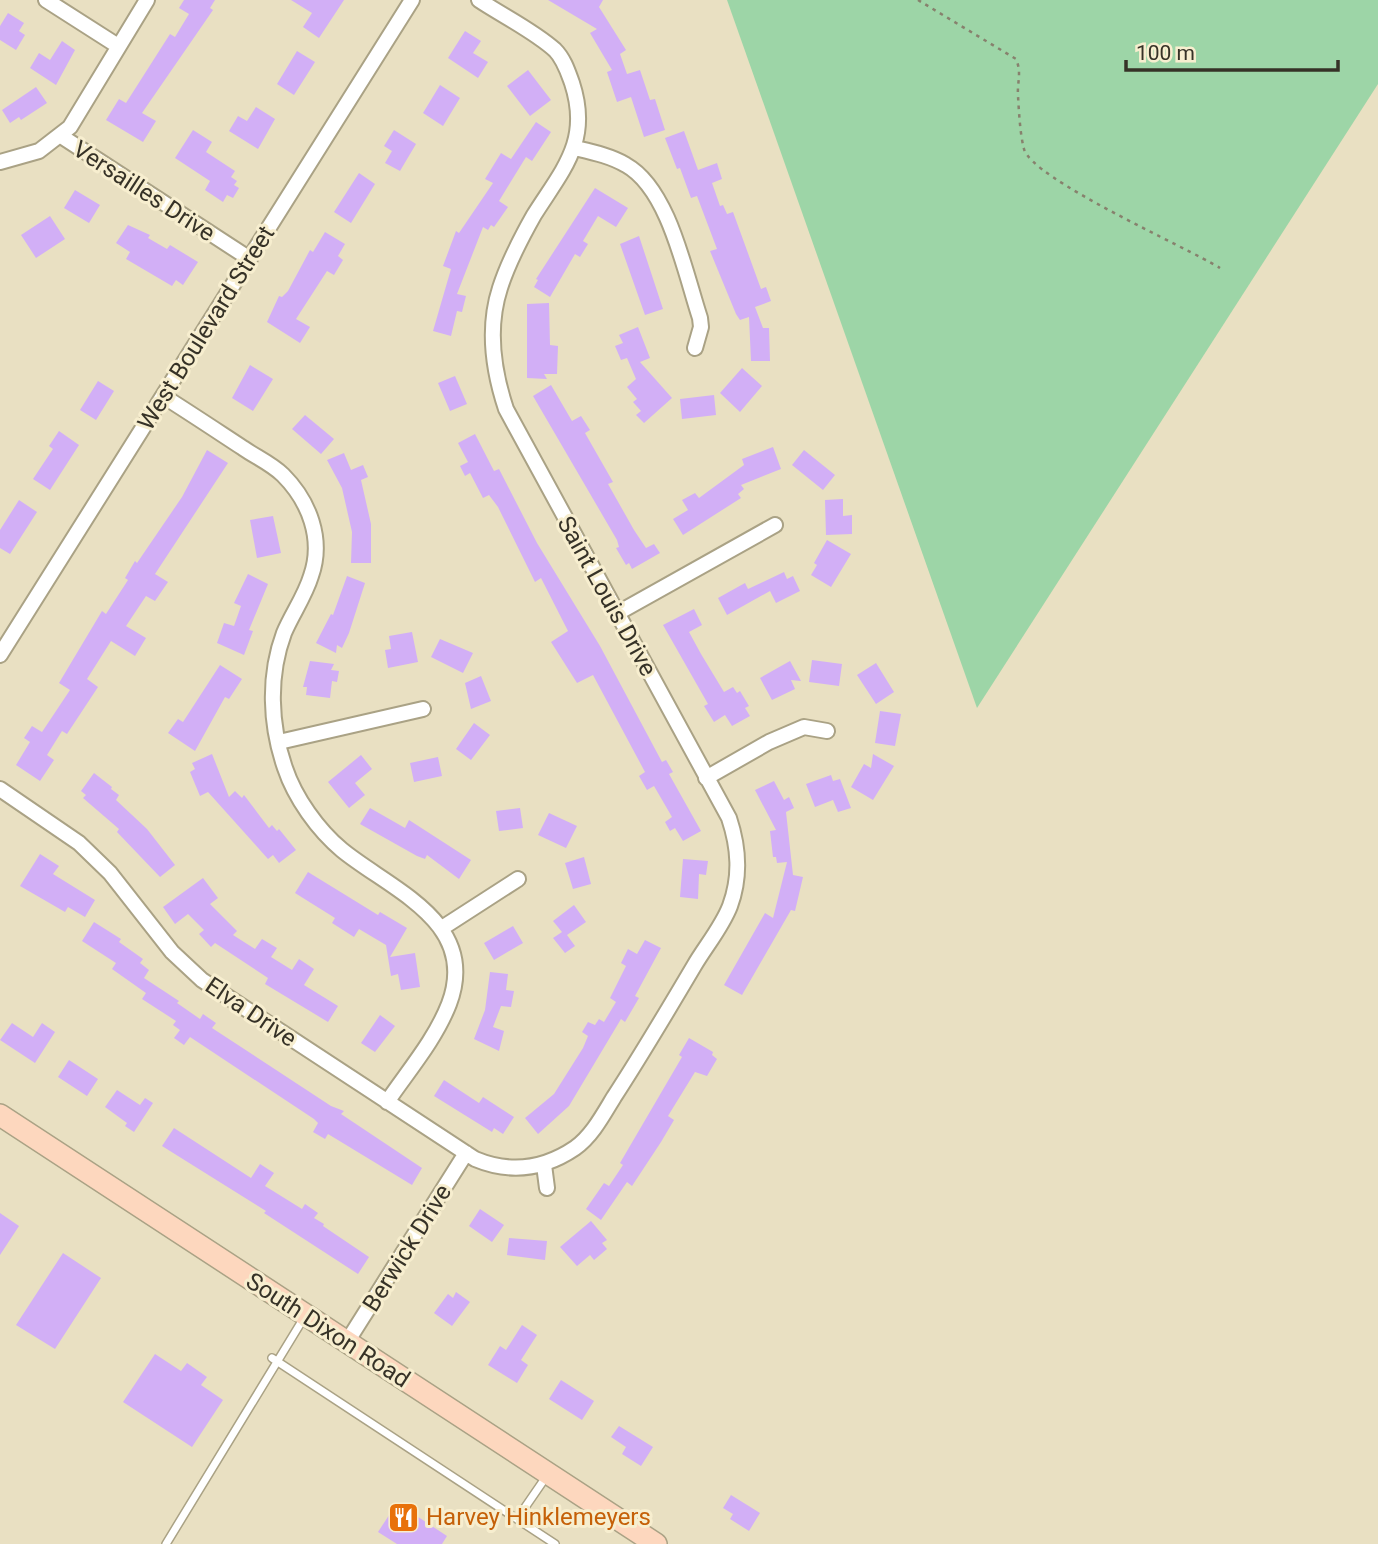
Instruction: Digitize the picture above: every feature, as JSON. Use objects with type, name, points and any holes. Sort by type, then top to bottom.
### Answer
[{"type":"main road","name":"South Dixon Road","points":[[0,1115],[656,1544]]},
{"type":"street","points":[[46,0],[118,46]]},
{"type":"street","points":[[61,136],[70,127],[147,0]]},
{"type":"street","name":"West Boulevard Street","points":[[0,655],[412,0]]},
{"type":"street","name":"Saint Louis Drive","points":[[479,0],[555,51],[566,66],[579,105],[575,148],[566,170],[534,216],[507,266],[498,292],[492,350],[495,374],[506,409],[729,818],[737,842],[739,862],[729,907],[590,1135],[544,1166]]},
{"type":"street","name":"Versailles Drive","points":[[0,162],[39,151],[61,136],[250,259]]},
{"type":"street","points":[[575,148],[627,165],[641,176],[663,207],[700,317],[702,327],[695,348]]},
{"type":"street","points":[[163,396],[281,473],[309,511],[314,528],[315,561],[311,577],[284,634],[274,673],[272,706],[279,743],[295,792],[324,833],[342,850],[426,908],[442,928],[454,963],[449,1004],[431,1037],[387,1102]]},
{"type":"street","points":[[616,614],[775,525]]},
{"type":"street","points":[[279,743],[423,709]]},
{"type":"street","points":[[706,778],[769,742],[804,727],[827,731]]},
{"type":"street","name":"Elva Drive","points":[[0,789],[79,843],[110,873],[172,952],[202,980],[466,1153],[492,1166],[544,1166]]},
{"type":"street","points":[[442,928],[518,879]]},
{"type":"street","name":"Berwick Drive","points":[[347,1342],[466,1153]]},
{"type":"street","points":[[544,1166],[547,1188]]},
{"type":"lane","points":[[166,1544],[274,1359],[305,1315]]},
{"type":"lane","points":[[274,1359],[555,1544]]},
{"type":"lane","points":[[517,1519],[548,1474]]},
{"type":"path","points":[[918,0],[1016,59],[1021,71],[1018,97],[1024,152],[1033,162],[1058,181],[1220,268]]},
{"type":"green space","points":[[727,0],[1378,0],[1378,84],[977,708]]},
{"type":"building","points":[[184,0],[215,0],[210,8],[213,10],[142,113],[156,121],[143,142],[106,120],[119,99],[126,103],[170,34],[175,37],[189,14],[179,8]]},
{"type":"building","points":[[291,0],[344,0],[319,38],[303,27],[312,13]]},
{"type":"building","points":[[548,0],[603,0],[599,7],[626,50],[620,54],[627,74],[640,70],[650,100],[655,99],[665,130],[644,137],[631,97],[617,102],[607,72],[612,70],[590,33],[597,29]]},
{"type":"building","points":[[8,13],[24,23],[19,31],[25,35],[16,50],[0,40],[0,26]]},
{"type":"building","points":[[465,31],[481,41],[473,53],[488,62],[478,78],[448,58]]},
{"type":"building","points":[[62,41],[75,50],[56,85],[30,68],[39,53],[50,60]]},
{"type":"building","points":[[297,51],[315,62],[294,95],[277,84]]},
{"type":"building","points":[[528,70],[551,100],[530,116],[507,86]]},
{"type":"building","points":[[440,85],[460,98],[443,126],[423,113]]},
{"type":"building","points":[[36,87],[47,103],[21,120],[19,117],[10,123],[2,110]]},
{"type":"building","points":[[256,107],[275,119],[258,149],[229,131],[238,116],[247,121]]},
{"type":"building","points":[[536,122],[551,132],[532,161],[526,157],[499,201],[508,207],[494,227],[491,225],[488,230],[483,227],[457,294],[466,296],[462,312],[457,311],[451,336],[433,331],[451,269],[443,266],[456,231],[459,233],[493,183],[485,179],[501,153],[511,159]]},
{"type":"building","points":[[193,130],[212,142],[206,152],[235,171],[231,177],[237,181],[234,185],[239,188],[233,198],[227,195],[223,202],[205,190],[210,181],[175,158]]},
{"type":"building","points":[[394,130],[416,144],[400,171],[385,163],[392,151],[384,146]]},
{"type":"building","points":[[684,131],[698,170],[717,163],[722,179],[712,183],[720,206],[723,205],[727,214],[733,212],[761,289],[766,287],[771,301],[755,307],[763,328],[769,328],[770,361],[751,361],[749,317],[740,320],[736,314],[710,251],[717,249],[697,196],[691,198],[665,138]]},
{"type":"building","points":[[359,173],[375,184],[351,223],[334,212]]},
{"type":"building","points":[[595,188],[628,208],[616,227],[598,216],[583,241],[588,244],[580,257],[575,254],[550,297],[534,287],[538,280],[536,279]]},
{"type":"building","points":[[75,190],[100,205],[89,223],[64,208]]},
{"type":"building","points":[[50,216],[65,239],[36,258],[21,235]]},
{"type":"building","points":[[128,225],[150,235],[148,238],[167,249],[170,245],[198,262],[183,285],[176,280],[172,286],[126,259],[130,252],[116,243]]},
{"type":"building","points":[[325,232],[345,244],[338,256],[343,260],[334,275],[327,271],[296,319],[310,327],[300,343],[267,322],[279,296],[282,297],[288,291],[310,250],[313,252]]},
{"type":"building","points":[[639,236],[663,309],[645,315],[620,244]]},
{"type":"building","points":[[549,303],[550,345],[558,346],[557,374],[544,374],[547,379],[527,378],[527,304]]},
{"type":"building","points":[[638,327],[650,358],[640,362],[672,398],[644,423],[636,415],[641,411],[633,402],[637,399],[627,387],[636,379],[627,358],[621,360],[615,346],[623,343],[619,335]]},
{"type":"building","points":[[250,365],[273,379],[253,411],[232,398]]},
{"type":"building","points":[[742,368],[762,386],[740,412],[720,393]]},
{"type":"building","points":[[455,376],[467,404],[450,411],[438,383]]},
{"type":"building","points":[[98,381],[114,391],[96,420],[80,410]]},
{"type":"building","points":[[551,385],[572,421],[581,416],[590,430],[585,433],[613,482],[608,484],[634,530],[646,548],[654,544],[660,553],[632,569],[629,563],[626,565],[616,548],[619,547],[617,540],[533,396]]},
{"type":"building","points":[[714,395],[716,415],[682,419],[680,399]]},
{"type":"building","points":[[305,415],[334,439],[321,454],[292,429]]},
{"type":"building","points":[[59,431],[79,445],[50,490],[33,479],[53,449],[49,446]]},
{"type":"building","points":[[475,434],[494,471],[499,469],[537,543],[600,646],[662,762],[666,760],[673,772],[669,774],[701,831],[683,841],[675,828],[670,831],[665,822],[672,817],[654,786],[647,790],[639,776],[645,772],[593,675],[577,683],[551,642],[568,631],[541,578],[535,582],[498,507],[489,495],[483,498],[470,473],[465,476],[460,466],[468,462],[458,443]]},
{"type":"building","points":[[773,447],[781,469],[741,485],[744,489],[738,494],[741,498],[683,535],[673,519],[688,510],[682,500],[695,493],[699,498],[744,465],[742,459]]},
{"type":"building","points":[[207,450],[228,463],[155,574],[168,582],[155,601],[146,596],[126,626],[146,638],[135,656],[111,641],[87,679],[98,687],[67,734],[62,731],[47,755],[54,760],[40,781],[16,765],[30,742],[24,738],[32,726],[42,732],[70,690],[59,683],[102,611],[106,614],[128,580],[125,578],[135,561],[137,563],[182,497]]},
{"type":"building","points":[[804,450],[835,475],[823,490],[792,465]]},
{"type":"building","points":[[344,453],[351,470],[363,465],[368,477],[361,480],[371,524],[371,563],[351,563],[352,532],[342,488],[327,460]]},
{"type":"building","points":[[843,499],[843,516],[852,515],[852,534],[826,535],[825,500]]},
{"type":"building","points":[[19,500],[37,512],[10,554],[0,548],[0,530]]},
{"type":"building","points":[[273,516],[281,553],[257,558],[250,520]]},
{"type":"building","points":[[827,540],[851,554],[831,587],[811,575],[817,565],[814,563]]},
{"type":"building","points":[[784,572],[787,579],[793,576],[800,591],[776,603],[770,591],[727,615],[718,598],[745,583],[748,589]]},
{"type":"building","points":[[248,574],[268,584],[249,630],[253,631],[244,655],[217,643],[224,623],[234,626],[241,606],[234,603]]},
{"type":"building","points":[[347,576],[365,583],[349,633],[342,648],[337,645],[336,653],[316,643],[331,614],[333,615]]},
{"type":"building","points":[[694,609],[702,625],[689,632],[701,654],[724,692],[733,687],[737,693],[740,691],[749,706],[745,708],[750,716],[732,726],[725,715],[714,722],[704,706],[708,704],[663,625]]},
{"type":"building","points":[[412,632],[418,662],[388,668],[385,650],[391,649],[389,636]]},
{"type":"building","points":[[440,639],[473,653],[463,673],[431,657]]},
{"type":"building","points":[[812,660],[842,664],[839,686],[809,682]]},
{"type":"building","points":[[310,661],[334,664],[331,670],[339,671],[337,682],[332,681],[330,698],[306,695],[307,687],[303,687]]},
{"type":"building","points":[[790,661],[801,681],[791,680],[795,689],[772,700],[760,678]]},
{"type":"building","points":[[876,663],[894,692],[876,704],[857,675]]},
{"type":"building","points":[[220,665],[242,679],[229,699],[225,697],[195,751],[168,733],[178,719],[183,722]]},
{"type":"building","points":[[481,676],[491,701],[471,709],[465,683]]},
{"type":"building","points":[[880,711],[901,714],[895,746],[875,743]]},
{"type":"building","points":[[474,723],[490,735],[471,760],[456,749]]},
{"type":"building","points":[[212,754],[229,797],[235,791],[242,798],[244,795],[269,828],[272,825],[277,831],[279,829],[296,850],[279,863],[273,855],[268,859],[208,792],[200,796],[190,772],[195,769],[192,763]]},
{"type":"building","points":[[873,754],[894,766],[873,800],[851,787],[864,764],[871,768]]},
{"type":"building","points":[[361,755],[372,769],[355,783],[365,795],[349,808],[328,782]]},
{"type":"building","points":[[438,757],[442,776],[414,782],[410,763]]},
{"type":"building","points":[[94,773],[112,787],[119,795],[116,800],[147,829],[175,865],[160,877],[117,832],[119,829],[83,798],[86,795],[81,791]]},
{"type":"building","points":[[831,775],[833,781],[840,779],[851,808],[838,812],[833,800],[815,807],[806,784]]},
{"type":"building","points":[[774,781],[784,800],[789,797],[794,808],[786,812],[793,875],[803,877],[795,911],[791,910],[742,995],[724,985],[765,913],[773,918],[787,862],[777,863],[776,857],[773,857],[770,831],[776,830],[755,790]]},
{"type":"building","points":[[370,808],[405,828],[409,820],[471,860],[459,879],[427,855],[425,859],[417,856],[360,824]]},
{"type":"building","points":[[520,808],[523,828],[499,831],[496,811]]},
{"type":"building","points":[[549,813],[577,826],[566,848],[538,835]]},
{"type":"building","points":[[40,854],[59,866],[53,874],[95,900],[85,917],[68,907],[65,912],[20,886]]},
{"type":"building","points":[[584,857],[591,884],[573,889],[565,863]]},
{"type":"building","points":[[683,859],[708,861],[706,875],[699,874],[698,899],[680,897]]},
{"type":"building","points":[[308,872],[378,915],[380,912],[407,928],[390,957],[415,953],[420,987],[401,990],[398,974],[391,976],[386,945],[359,929],[354,937],[332,923],[335,918],[295,893]]},
{"type":"building","points":[[203,878],[218,898],[210,904],[237,931],[233,935],[255,949],[262,939],[277,948],[271,957],[292,970],[299,959],[314,969],[304,985],[338,1006],[328,1022],[265,984],[268,978],[215,943],[211,947],[199,934],[204,930],[188,914],[175,924],[163,907]]},
{"type":"building","points":[[574,905],[586,922],[567,935],[575,946],[565,953],[553,938],[562,932],[553,921]]},
{"type":"building","points":[[94,922],[121,939],[119,942],[143,959],[140,963],[149,970],[144,978],[179,1001],[177,1003],[200,1019],[203,1014],[216,1023],[212,1028],[331,1106],[344,1111],[341,1114],[422,1168],[412,1185],[328,1134],[325,1139],[313,1132],[318,1123],[314,1119],[190,1037],[184,1045],[174,1038],[180,1030],[173,1025],[176,1021],[142,999],[146,993],[112,969],[116,963],[82,941]]},
{"type":"building","points":[[513,926],[523,943],[494,960],[484,943]]},
{"type":"building","points":[[645,940],[661,948],[635,996],[639,998],[625,1022],[621,1019],[569,1106],[538,1134],[525,1118],[554,1094],[583,1048],[588,1036],[582,1032],[588,1022],[595,1025],[599,1019],[604,1022],[616,1002],[610,998],[626,966],[621,963],[628,949],[637,954]]},
{"type":"building","points":[[490,972],[508,974],[506,990],[514,991],[511,1007],[501,1006],[493,1027],[504,1031],[499,1051],[474,1039],[485,1010]]},
{"type":"building","points":[[380,1015],[395,1026],[375,1052],[361,1043]]},
{"type":"building","points":[[12,1023],[33,1037],[42,1023],[55,1032],[35,1063],[0,1040]]},
{"type":"building","points":[[689,1038],[713,1052],[712,1055],[717,1059],[707,1076],[695,1072],[668,1116],[674,1120],[661,1142],[632,1186],[627,1182],[601,1220],[586,1209],[604,1183],[609,1186],[623,1165],[620,1163],[682,1057],[679,1055]]},
{"type":"building","points":[[69,1060],[98,1079],[87,1096],[58,1077]]},
{"type":"building","points":[[444,1080],[479,1103],[483,1097],[514,1117],[503,1134],[494,1128],[492,1132],[434,1096]]},
{"type":"building","points":[[117,1090],[140,1105],[145,1098],[153,1103],[134,1132],[125,1126],[127,1123],[105,1107]]},
{"type":"building","points":[[174,1128],[251,1178],[260,1164],[274,1173],[265,1186],[302,1209],[305,1204],[318,1213],[314,1218],[324,1224],[323,1226],[369,1257],[358,1274],[264,1213],[266,1211],[162,1146]]},
{"type":"building","points":[[480,1209],[504,1225],[492,1242],[469,1226]]},
{"type":"building","points":[[0,1213],[19,1226],[0,1255]]},
{"type":"building","points":[[591,1221],[607,1240],[602,1243],[607,1249],[594,1260],[590,1255],[577,1266],[560,1247]]},
{"type":"building","points":[[509,1238],[547,1241],[545,1260],[507,1255]]},
{"type":"building","points":[[63,1253],[101,1278],[55,1349],[16,1325]]},
{"type":"building","points":[[456,1292],[470,1302],[452,1326],[434,1313],[448,1294],[453,1298]]},
{"type":"building","points":[[522,1325],[537,1335],[521,1360],[528,1365],[517,1383],[488,1365],[500,1346],[506,1350]]},
{"type":"building","points":[[155,1354],[181,1371],[187,1363],[207,1377],[201,1385],[223,1400],[192,1447],[123,1402]]},
{"type":"building","points":[[561,1380],[594,1401],[582,1420],[549,1399]]},
{"type":"building","points":[[619,1426],[653,1447],[641,1466],[622,1454],[626,1447],[611,1437]]},
{"type":"building","points":[[731,1495],[760,1513],[749,1531],[730,1519],[733,1514],[723,1508]]},
{"type":"building","name":"Harvey Hinklemeyers","points":[[397,1503],[447,1536],[442,1544],[397,1544],[378,1532]]},
{"type":"place","name":"Harvey Hinklemeyers","points":[[403,1517]]}]
